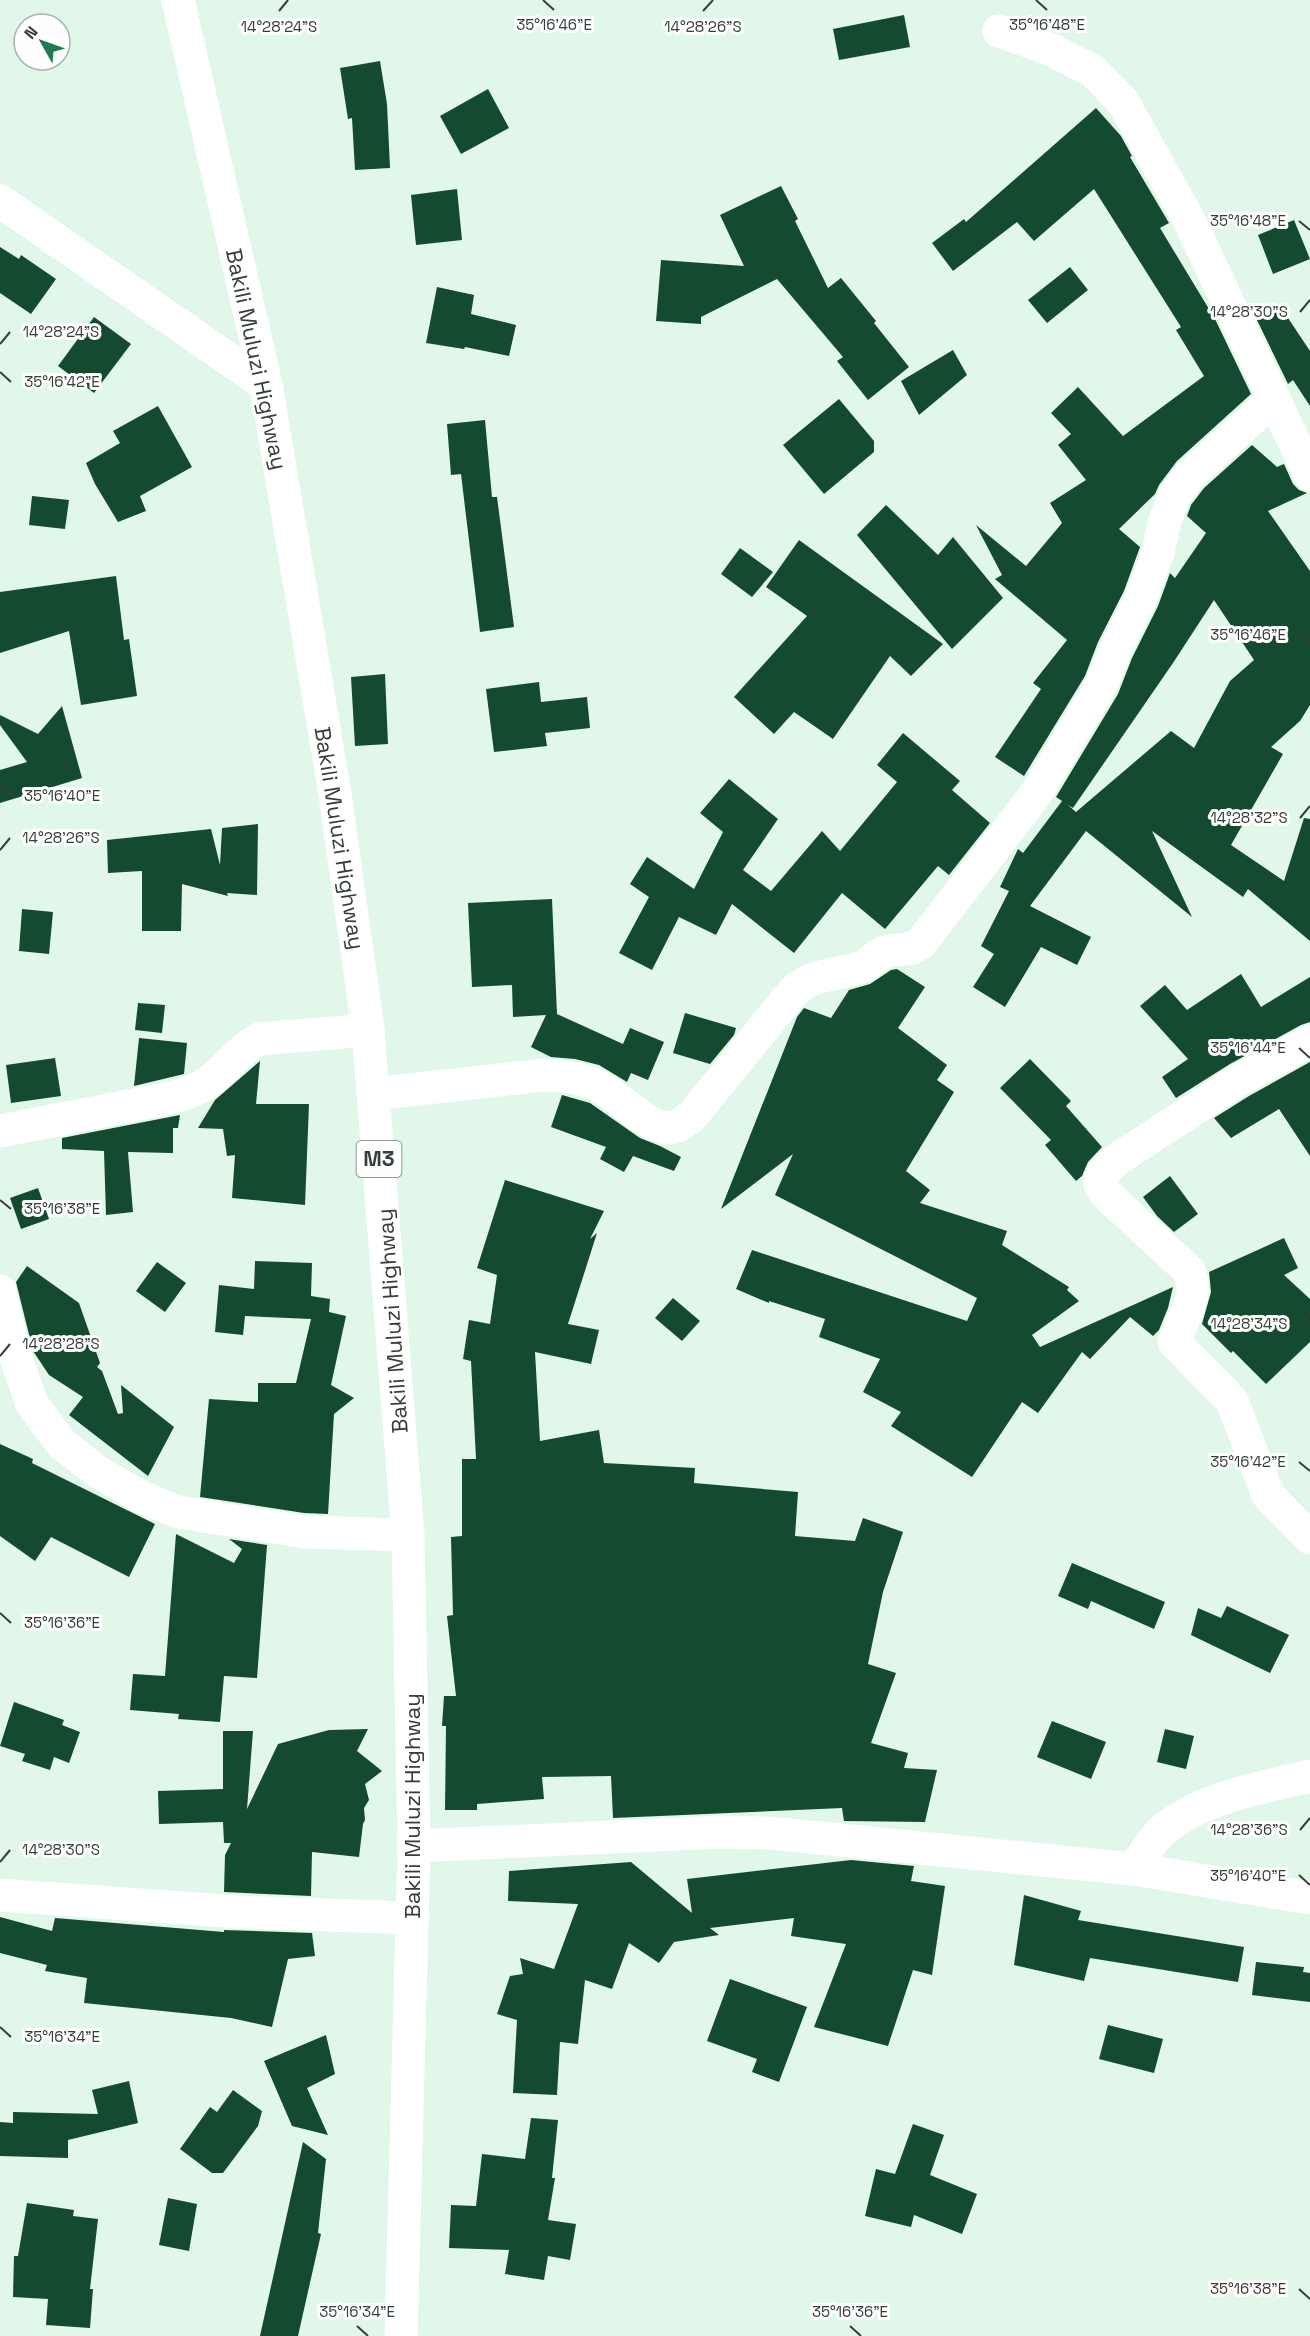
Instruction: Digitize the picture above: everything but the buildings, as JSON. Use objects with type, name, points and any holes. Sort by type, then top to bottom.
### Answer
[{"type":"main road","name":"Bakili Muluzi Highway","points":[[178,0],[266,385],[335,794],[368,1030],[408,1536],[414,1846],[401,2336]]},
{"type":"main road","points":[[999,31],[1050,49],[1093,71],[1123,102],[1189,220],[1310,475]]},
{"type":"main road","points":[[0,201],[266,385]]},
{"type":"main road","points":[[373,1094],[544,1075],[561,1076],[579,1078],[599,1086],[651,1122],[666,1128],[680,1125],[692,1116],[793,992],[804,982],[860,968],[871,963],[884,952],[909,950],[921,943],[1035,795],[1102,684],[1115,650],[1144,589],[1158,552],[1164,524],[1174,496],[1190,475],[1274,399]]},
{"type":"main road","points":[[0,1131],[189,1093],[208,1082],[243,1048],[259,1039],[368,1030]]},
{"type":"main road","points":[[1310,1041],[1239,1080],[1116,1160],[1101,1175],[1100,1184],[1105,1193],[1189,1271],[1193,1280],[1192,1302],[1174,1342],[1232,1401],[1268,1495],[1310,1538]]},
{"type":"main road","points":[[0,1291],[15,1354],[32,1404],[62,1444],[98,1472],[141,1497],[178,1512],[306,1532],[408,1536]]},
{"type":"main road","points":[[1134,1869],[1161,1833],[1178,1820],[1208,1805],[1247,1792],[1310,1776]]},
{"type":"main road","points":[[414,1846],[721,1832],[769,1833],[1134,1869],[1310,1898]]},
{"type":"main road","points":[[0,1895],[239,1912],[413,1918]]}]
